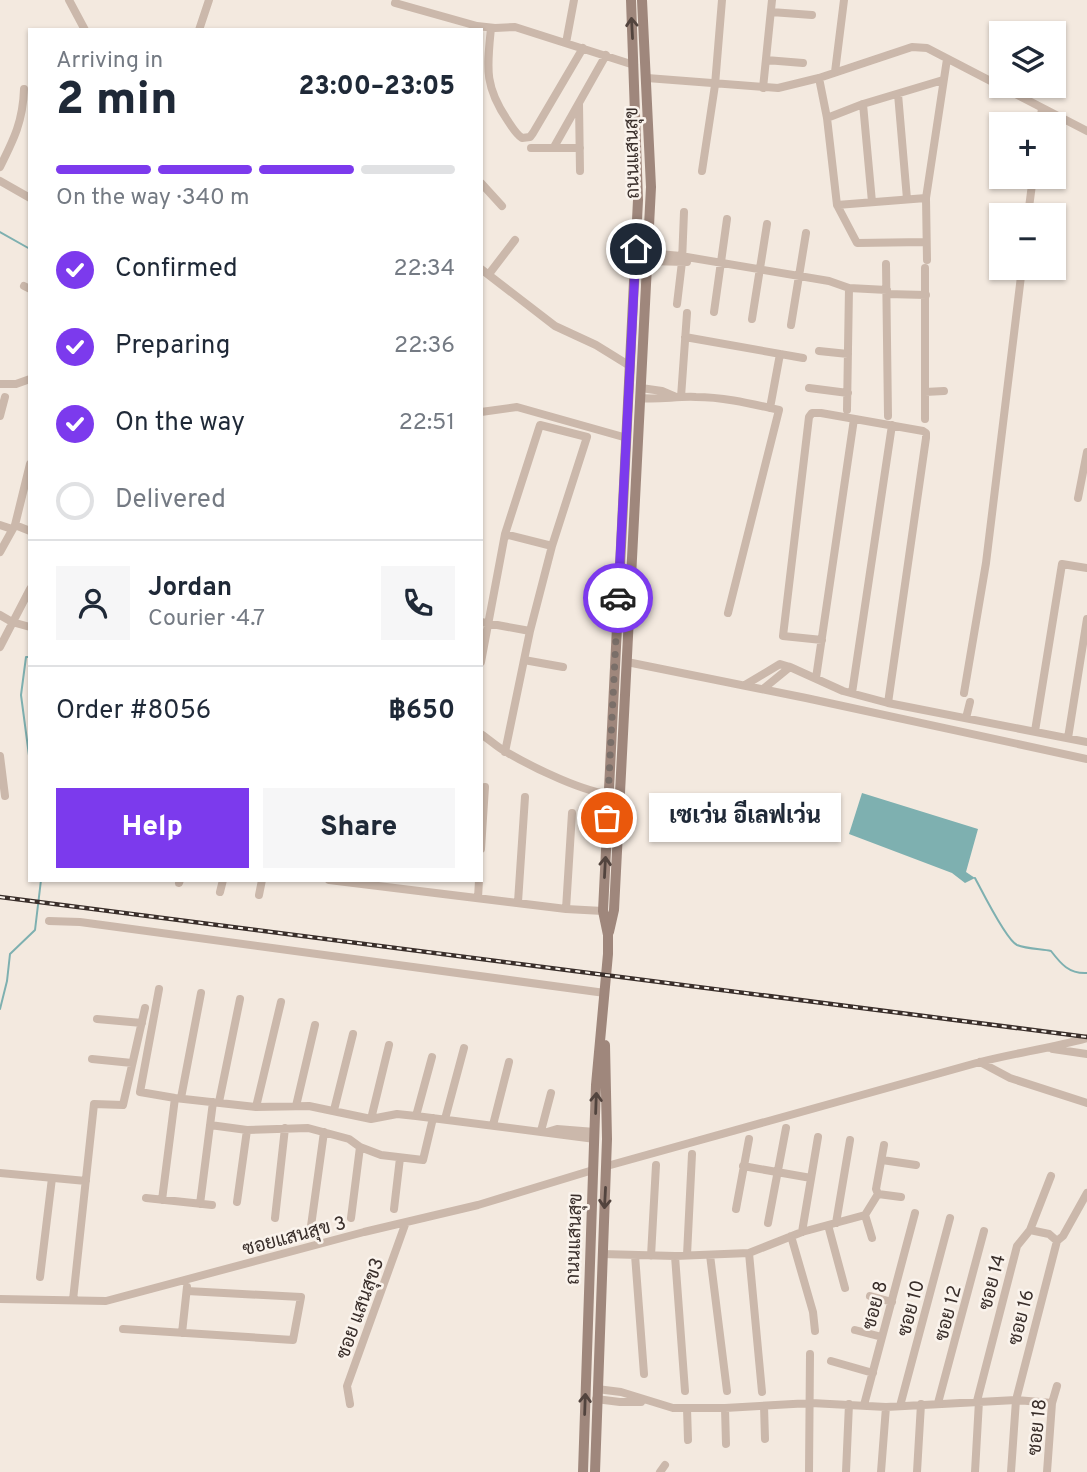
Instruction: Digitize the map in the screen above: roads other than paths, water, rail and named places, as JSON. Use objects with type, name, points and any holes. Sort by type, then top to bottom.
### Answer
[{"type":"main road","name":"ถนนแสนสุข","points":[[583,1472],[596,1085],[608,934],[614,910],[614,795],[628,392],[638,200],[631,0]]},
{"type":"main road","name":"ถนนแสนสุข","points":[[608,934],[603,911],[627,662],[651,187],[642,0]]},
{"type":"main road","points":[[628,392],[640,393]]},
{"type":"main road","name":"ถนนแสนสุข","points":[[594,1472],[607,1166],[608,1086],[603,1007]]},
{"type":"main road","points":[[595,1136],[607,1139]]},
{"type":"street","points":[[69,0],[84,28]]},
{"type":"street","points":[[200,28],[209,0]]},
{"type":"street","points":[[566,43],[574,0]]},
{"type":"street","points":[[702,171],[715,85],[722,0]]},
{"type":"street","points":[[763,88],[772,0]]},
{"type":"street","points":[[835,72],[844,0]]},
{"type":"street","points":[[395,2],[415,4],[491,28],[514,27],[634,65]]},
{"type":"street","points":[[771,12],[812,15]]},
{"type":"street","points":[[491,28],[487,65],[495,102],[522,138],[530,137],[533,133],[583,48]]},
{"type":"street","points":[[647,78],[763,88],[793,86],[912,47],[927,48],[1087,131]]},
{"type":"street","points":[[554,147],[606,55]]},
{"type":"street","points":[[925,419],[926,198],[947,59]]},
{"type":"street","points":[[766,60],[803,63]]},
{"type":"street","points":[[819,78],[827,118],[837,205],[858,243],[925,242]]},
{"type":"street","points":[[827,118],[943,80]]},
{"type":"street","points":[[0,167],[19,128],[24,89]]},
{"type":"street","points":[[898,94],[907,199]]},
{"type":"street","points":[[579,102],[580,171]]},
{"type":"street","points":[[863,104],[872,202]]},
{"type":"street","points":[[1042,108],[1042,112]]},
{"type":"street","points":[[531,148],[580,148]]},
{"type":"street","points":[[0,181],[28,197]]},
{"type":"street","points":[[483,185],[502,206]]},
{"type":"street","points":[[837,205],[926,198]]},
{"type":"street","points":[[677,303],[684,212]]},
{"type":"street","points":[[714,312],[727,219]]},
{"type":"street","points":[[752,319],[767,224]]},
{"type":"street","points":[[791,325],[806,233]]},
{"type":"street","points":[[514,240],[485,272],[555,326],[596,345],[630,366]]},
{"type":"street","points":[[648,257],[697,260],[829,281],[849,288],[926,295]]},
{"type":"street","points":[[886,264],[888,416]]},
{"type":"street","points":[[964,694],[986,563],[1021,280]]},
{"type":"street","points":[[848,411],[849,288]]},
{"type":"street","points":[[678,397],[687,313]]},
{"type":"street","points":[[685,337],[803,358]]},
{"type":"street","points":[[819,351],[848,354]]},
{"type":"street","points":[[770,408],[780,354]]},
{"type":"street","points":[[0,384],[16,384],[28,380]]},
{"type":"street","points":[[809,388],[848,393]]},
{"type":"street","points":[[925,392],[944,391]]},
{"type":"street","points":[[640,393],[662,400],[678,397],[714,398],[779,410],[728,613]]},
{"type":"street","points":[[0,416],[5,397]]},
{"type":"street","points":[[483,412],[517,407],[627,439]]},
{"type":"street","points":[[822,640],[783,636],[807,421],[812,413],[923,431],[926,438],[888,703]]},
{"type":"street","points":[[816,678],[854,419]]},
{"type":"street","points":[[483,642],[505,534],[540,425],[587,438],[552,546],[530,631],[505,752]]},
{"type":"street","points":[[852,693],[892,425]]},
{"type":"street","points":[[1078,498],[1085,478],[1087,452]]},
{"type":"street","points":[[0,552],[14,527],[27,488]]},
{"type":"street","points":[[0,525],[28,530]]},
{"type":"street","points":[[505,534],[552,546]]},
{"type":"street","points":[[1035,732],[1062,564],[1087,569]]},
{"type":"street","points":[[0,647],[28,593]]},
{"type":"street","points":[[0,615],[12,622],[28,626]]},
{"type":"street","points":[[1068,738],[1087,619]]},
{"type":"street","points":[[485,622],[530,631]]},
{"type":"street","points":[[524,660],[563,667]]},
{"type":"street","points":[[627,662],[1087,759]]},
{"type":"street","points":[[745,685],[780,664],[852,693],[888,703],[1087,742]]},
{"type":"street","points":[[764,689],[790,667]]},
{"type":"street","points":[[966,718],[970,702]]},
{"type":"street","points":[[483,736],[505,752],[572,783],[614,795]]},
{"type":"street","points":[[0,756],[5,796]]},
{"type":"street","points":[[483,818],[485,787]]},
{"type":"street","points":[[518,902],[525,797]]},
{"type":"street","points":[[566,909],[572,813]]},
{"type":"street","points":[[220,892],[222,882]]},
{"type":"street","points":[[259,895],[262,882]]},
{"type":"street","points":[[356,882],[403,885],[478,898],[603,911]]},
{"type":"street","points":[[478,898],[479,882]]},
{"type":"street","points":[[49,921],[106,926],[605,993]]},
{"type":"street","points":[[159,989],[140,1091],[256,1107],[296,1106],[334,1110],[371,1119],[397,1114],[544,1131],[557,1136],[595,1136]]},
{"type":"street","points":[[162,1200],[178,1098],[201,993]]},
{"type":"street","points":[[200,1204],[210,1125],[240,999]]},
{"type":"street","points":[[256,1107],[281,1002]]},
{"type":"street","points":[[73,1300],[94,1104],[123,1105],[145,1008]]},
{"type":"street","points":[[97,1019],[142,1023]]},
{"type":"street","points":[[296,1106],[316,1025]]},
{"type":"street","points":[[334,1110],[353,1034]]},
{"type":"street","points":[[607,1166],[1024,1050],[1046,1048],[1087,1038]]},
{"type":"street","points":[[371,1119],[389,1045]]},
{"type":"street","points":[[445,1119],[464,1048]]},
{"type":"street","points":[[1046,1048],[1087,1054]]},
{"type":"street","points":[[416,1116],[432,1058]]},
{"type":"street","points":[[92,1059],[132,1063]]},
{"type":"street","points":[[493,1125],[509,1062]]},
{"type":"street","points":[[980,1062],[1010,1077],[1087,1103]]},
{"type":"street","points":[[544,1131],[551,1093]]},
{"type":"street","points":[[210,1125],[247,1130],[308,1128],[349,1139],[360,1147],[381,1155],[423,1160],[433,1118]]},
{"type":"street","points":[[275,1217],[285,1128]]},
{"type":"street","points":[[768,1223],[786,1128]]},
{"type":"street","points":[[237,1202],[247,1130]]},
{"type":"street","points":[[311,1226],[324,1132]]},
{"type":"street","points":[[802,1232],[818,1137]]},
{"type":"street","points":[[736,1209],[748,1139]]},
{"type":"street","points":[[845,1288],[832,1224],[850,1140]]},
{"type":"street","points":[[602,1254],[675,1256],[749,1253],[802,1232],[865,1216],[878,1194],[876,1189],[884,1145]]},
{"type":"street","points":[[351,1218],[360,1147]]},
{"type":"street","points":[[687,1255],[692,1154]]},
{"type":"street","points":[[394,1209],[400,1158]]},
{"type":"street","points":[[882,1160],[916,1165]]},
{"type":"street","points":[[651,1256],[656,1165]]},
{"type":"street","points":[[743,1166],[811,1178]]},
{"type":"street","name":"ซอยแสนสุข 3","points":[[0,1299],[106,1301],[478,1205],[593,1170]]},
{"type":"street","points":[[0,1173],[86,1181]]},
{"type":"street","name":"ซอย 14","points":[[975,1472],[978,1401],[1017,1246],[1030,1230],[1051,1177]]},
{"type":"street","points":[[40,1276],[52,1178]]},
{"type":"street","name":"ซอย 16","points":[[1011,1472],[1016,1401],[1057,1241],[1063,1236],[1087,1193]]},
{"type":"street","points":[[878,1194],[901,1197]]},
{"type":"street","points":[[146,1198],[212,1206]]},
{"type":"street","name":"ซอย 8","points":[[864,1405],[915,1213]]},
{"type":"street","points":[[865,1216],[872,1238]]},
{"type":"street","name":"ซอย 10","points":[[900,1406],[950,1218]]},
{"type":"street","name":"ซอย แสนสุข3","points":[[350,1404],[348,1386],[406,1222]]},
{"type":"street","points":[[1030,1230],[1049,1234],[1057,1241]]},
{"type":"street","name":"ซอย 12","points":[[938,1403],[984,1231]]},
{"type":"street","points":[[790,1236],[813,1312],[815,1331]]},
{"type":"street","points":[[749,1253],[762,1392]]},
{"type":"street","points":[[635,1255],[644,1374]]},
{"type":"street","points":[[710,1255],[727,1391]]},
{"type":"street","points":[[675,1256],[685,1391]]},
{"type":"street","points":[[182,1333],[187,1280]]},
{"type":"street","points":[[123,1329],[293,1340],[301,1297],[187,1291]]},
{"type":"street","points":[[870,1296],[891,1302]]},
{"type":"street","points":[[855,1330],[882,1337]]},
{"type":"street","points":[[809,1472],[810,1354]]},
{"type":"street","points":[[831,1361],[873,1373]]},
{"type":"street","name":"ซอย 18","points":[[1047,1472],[1052,1403],[1057,1386]]},
{"type":"street","points":[[596,1394],[621,1392],[673,1408],[811,1403],[886,1407],[978,1401],[1052,1403]]},
{"type":"street","points":[[846,1472],[849,1404]]},
{"type":"street","points":[[917,1472],[921,1404]]},
{"type":"street","points":[[764,1406],[765,1439]]},
{"type":"street","points":[[881,1472],[886,1407]]},
{"type":"street","points":[[687,1408],[688,1440]]},
{"type":"street","points":[[725,1408],[726,1444]]},
{"type":"water","points":[[862,793],[978,829],[966,872],[975,878],[965,883],[952,873],[849,834]]},
{"type":"waterway","points":[[0,232],[28,248]]},
{"type":"waterway","points":[[28,657],[21,695],[28,748]]},
{"type":"waterway","points":[[975,878],[1012,941],[1017,945],[1051,951],[1070,970],[1087,973]]},
{"type":"waterway","points":[[0,1009],[10,954],[35,930],[41,882]]},
{"type":"railway","points":[[0,897],[1087,1037]]},
{"type":"place","name":"เซเว่น อีเลฟเว่น","points":[[607,818]]}]
